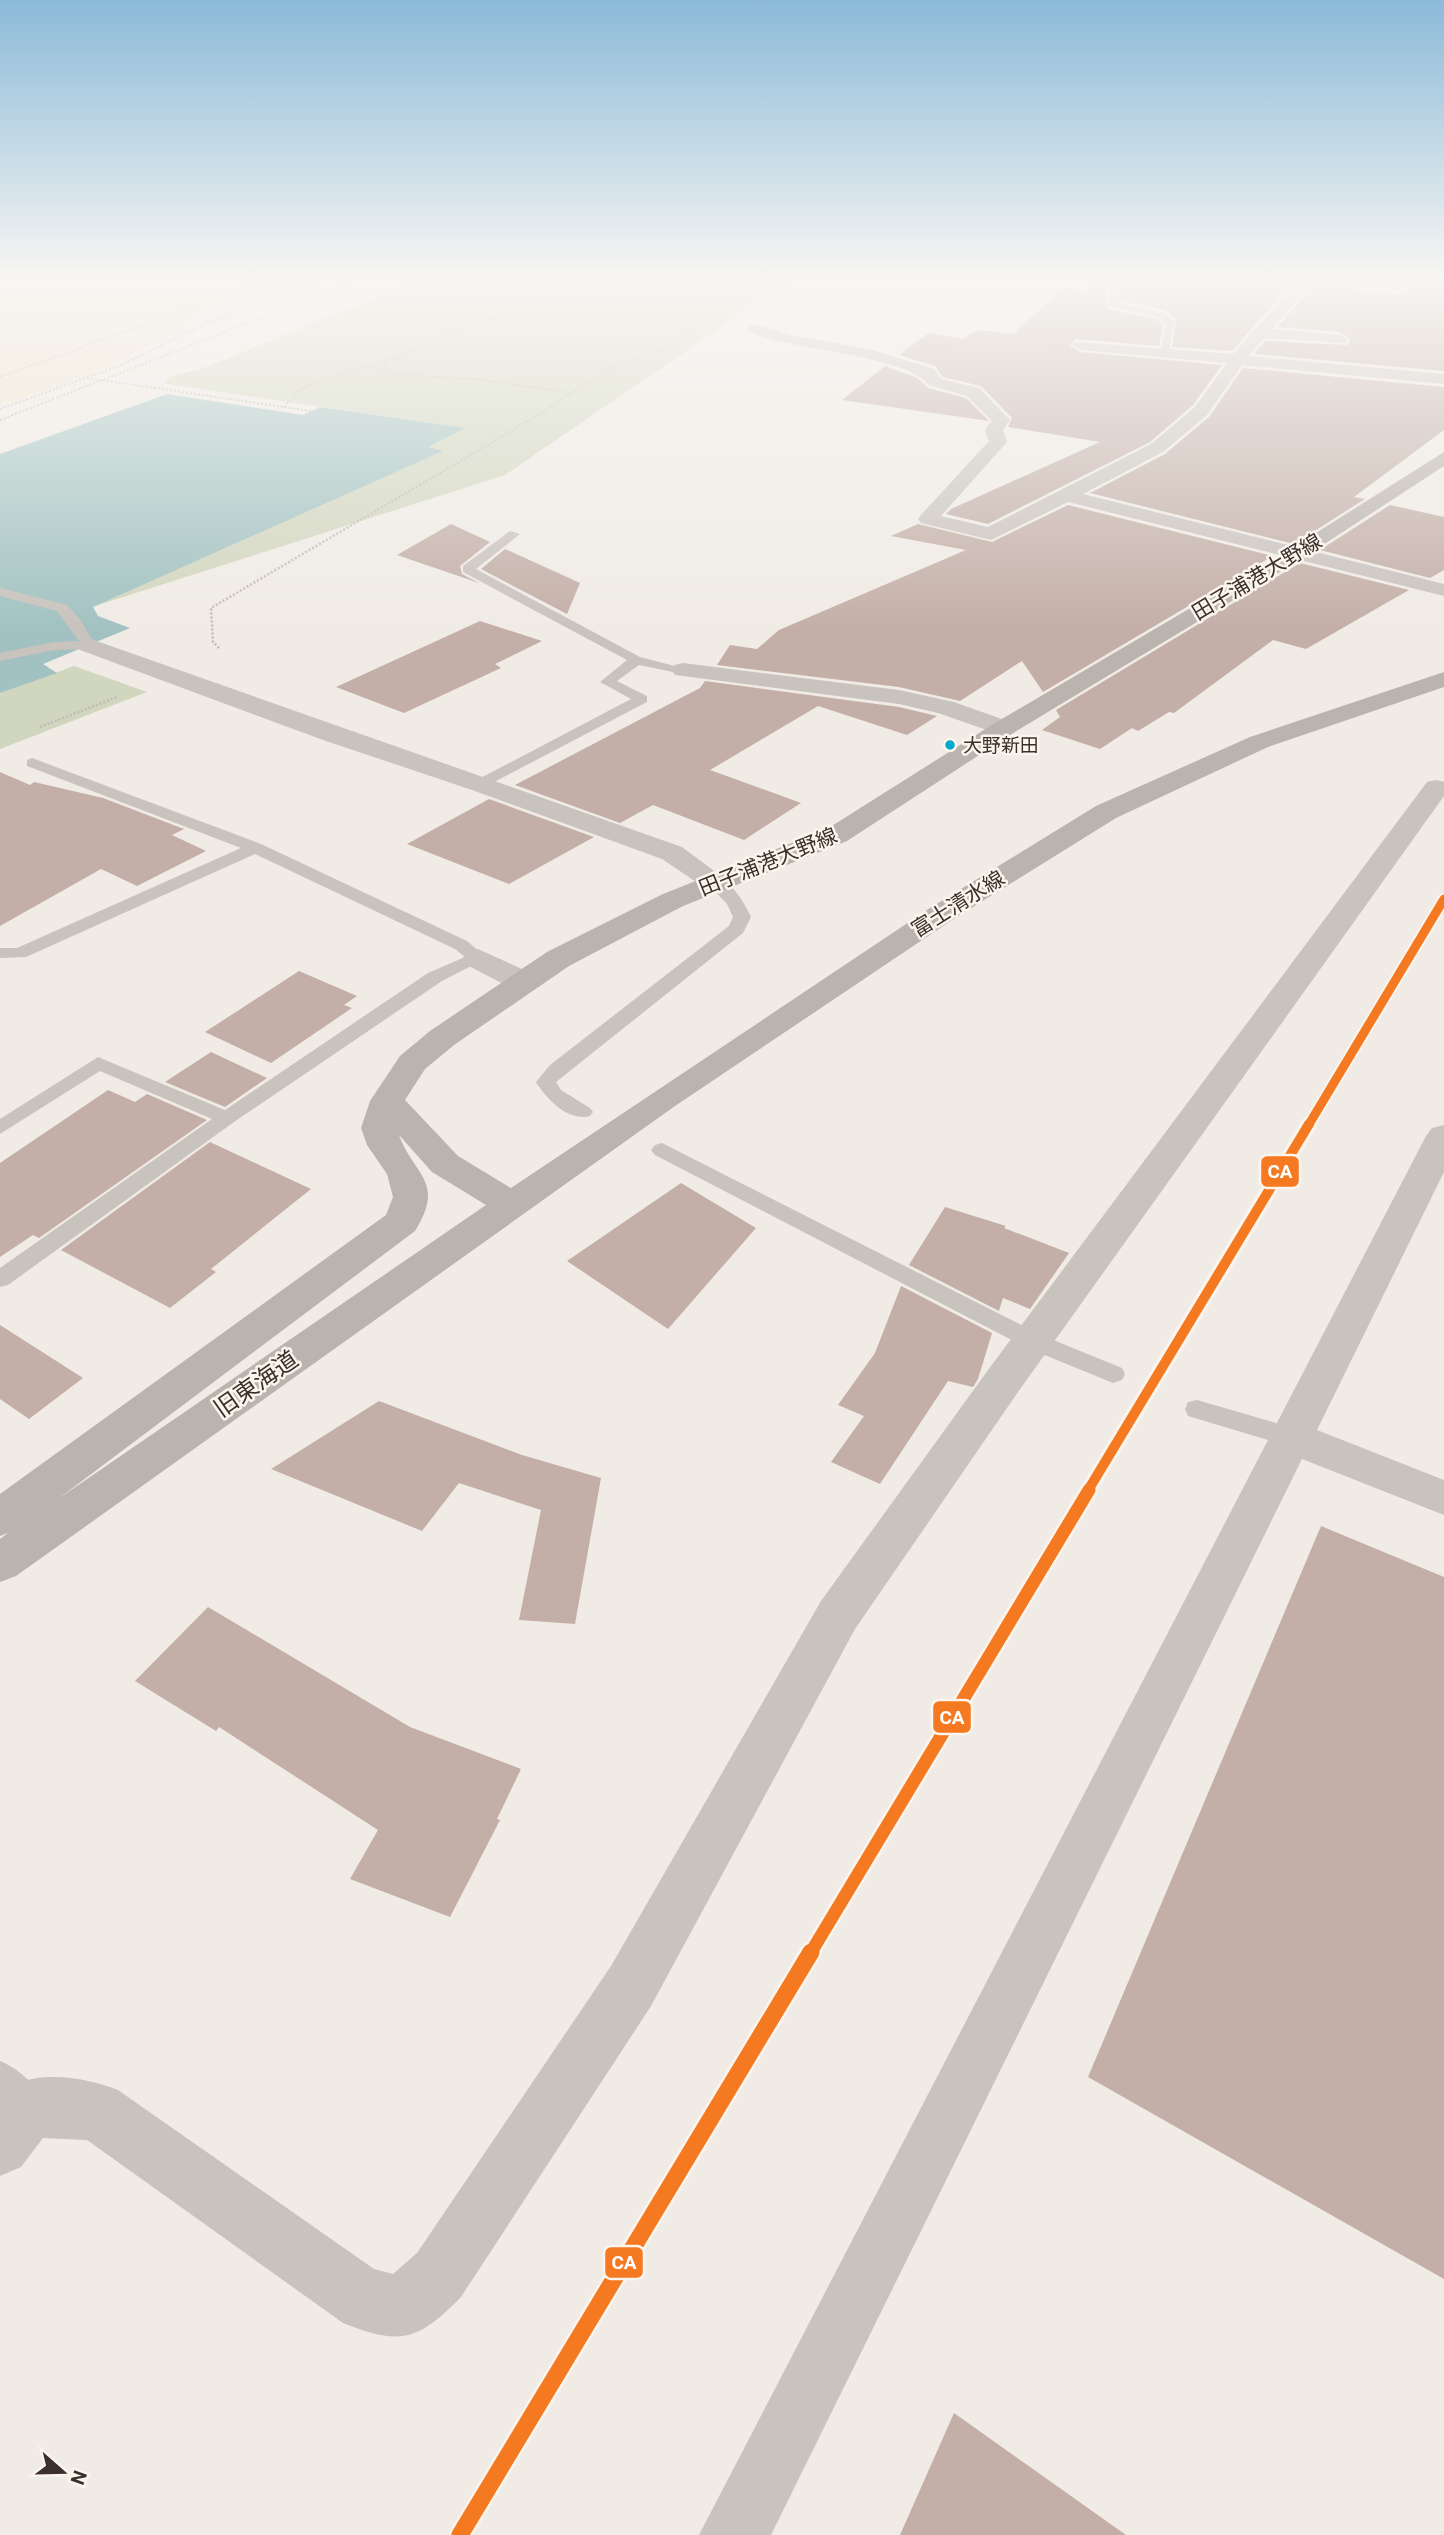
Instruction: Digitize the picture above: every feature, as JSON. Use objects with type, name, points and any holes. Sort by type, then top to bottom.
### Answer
[{"type":"main road","name":"田子浦港大野線","points":[[387,1101],[412,1063],[522,981],[599,936],[715,882],[838,835],[1004,728],[1296,554],[1444,458]]},
{"type":"main road","name":"富士清水線","points":[[512,1205],[663,1099],[941,914],[1106,812],[1259,741],[1444,679]]},
{"type":"main road","points":[[387,1101],[445,1164],[512,1205]]},
{"type":"main road","points":[[0,1518],[402,1222],[411,1197],[405,1173],[384,1145],[379,1128],[387,1101]]},
{"type":"main road","name":"旧東海道","points":[[0,1563],[512,1205]]},
{"type":"street","points":[[975,394],[1001,421],[994,430],[998,442],[928,519],[991,534],[1157,449],[1200,411],[1212,394]]},
{"type":"street","points":[[1067,496],[1444,590]]},
{"type":"street","points":[[88,645],[332,735],[481,784],[672,853],[715,882]]},
{"type":"street","points":[[683,670],[899,697],[945,707],[1004,728]]},
{"type":"street","points":[[0,2146],[15,2092],[97,2111],[351,2292],[378,2308],[411,2303],[439,2275],[631,1986],[838,1615],[1033,1341],[1436,788]]},
{"type":"street","points":[[478,958],[522,981]]},
{"type":"street","points":[[734,2535],[1444,1136]]},
{"type":"street","points":[[1291,1437],[1444,1498]]},
{"type":"lane","points":[[514,534],[467,569],[636,660],[683,670]]},
{"type":"lane","points":[[0,592],[62,608],[75,622],[88,645],[54,646],[0,657]]},
{"type":"lane","points":[[481,784],[642,699],[607,682],[636,660]]},
{"type":"lane","points":[[0,1279],[227,1118],[435,977],[478,958],[461,945],[255,848],[32,763]]},
{"type":"lane","points":[[0,953],[20,953],[255,848]]},
{"type":"lane","points":[[583,1112],[553,1094],[546,1082],[557,1069],[737,929],[742,916],[735,902],[715,882]]},
{"type":"lane","points":[[0,1128],[98,1063],[227,1118]]},
{"type":"lane","points":[[662,1150],[1033,1341],[1113,1374]]},
{"type":"lane","points":[[1197,1409],[1291,1437]]},
{"type":"path","points":[[0,409],[41,394]]},
{"type":"path","points":[[0,420],[66,394]]},
{"type":"path","points":[[194,394],[311,411]]},
{"type":"path","points":[[284,407],[296,394]]},
{"type":"path","points":[[220,650],[213,642],[211,608],[490,446],[569,394]]},
{"type":"path","points":[[32,730],[128,693]]},
{"type":"green space","points":[[236,394],[623,394],[505,475],[92,607],[441,451],[427,447],[464,428]]},
{"type":"green space","points":[[74,666],[147,692],[0,749],[0,693]]},
{"type":"sand","points":[[0,394],[31,394],[0,405]]},
{"type":"water","points":[[166,394],[303,415],[320,407],[465,428],[428,447],[443,451],[93,607],[98,616],[130,628],[43,664],[57,673],[0,693],[0,454]]},
{"type":"building","points":[[849,394],[952,394],[966,398],[989,421],[842,400]]},
{"type":"building","points":[[989,394],[1201,394],[1193,405],[1150,442],[988,524],[946,514],[951,509],[1100,442],[1008,427],[1012,418]]},
{"type":"building","points":[[1225,394],[1444,394],[1444,430],[1354,497],[1365,499],[1294,544],[1090,493],[1165,454],[1209,417]]},
{"type":"building","points":[[1068,505],[1273,556],[1043,692],[1022,661],[960,701],[899,687],[717,665],[730,645],[757,649],[779,630],[966,550],[891,536],[918,524],[992,542]]},
{"type":"building","points":[[1390,505],[1444,517],[1444,570],[1430,578],[1320,550]]},
{"type":"building","points":[[451,524],[490,542],[460,566],[462,574],[479,583],[397,555]]},
{"type":"building","points":[[505,549],[580,583],[567,614],[481,569]]},
{"type":"building","points":[[1300,563],[1409,590],[1306,649],[1273,640],[1174,713],[1169,712],[1138,731],[1132,728],[1100,749],[1042,730],[1060,717],[1056,710]]},
{"type":"building","points":[[480,621],[542,641],[495,664],[501,668],[404,713],[336,687]]},
{"type":"building","points":[[705,681],[899,707],[937,716],[907,735],[818,706],[710,770],[801,803],[744,840],[653,805],[620,823],[515,785],[700,688]]},
{"type":"building","points":[[0,772],[30,785],[34,782],[103,798],[184,829],[172,835],[206,851],[137,886],[101,869],[0,926]]},
{"type":"building","points":[[489,799],[594,837],[509,884],[407,844]]},
{"type":"building","points":[[299,971],[357,996],[344,1005],[352,1008],[271,1063],[205,1032]]},
{"type":"building","points":[[211,1052],[267,1078],[225,1107],[165,1082]]},
{"type":"building","points":[[108,1090],[135,1102],[147,1094],[207,1120],[39,1238],[33,1235],[0,1257],[0,1163]]},
{"type":"building","points":[[210,1142],[311,1189],[211,1269],[216,1272],[170,1308],[61,1250]]},
{"type":"building","points":[[681,1183],[756,1228],[668,1329],[567,1261]]},
{"type":"building","points":[[945,1207],[1006,1226],[1004,1228],[1069,1253],[1030,1309],[1003,1298],[999,1311],[909,1265]]},
{"type":"building","points":[[901,1286],[992,1333],[973,1387],[948,1381],[880,1484],[831,1462],[864,1416],[838,1405],[875,1353]]},
{"type":"building","points":[[0,1325],[83,1378],[29,1419],[0,1399]]},
{"type":"building","points":[[379,1401],[522,1455],[601,1478],[575,1624],[519,1620],[541,1510],[459,1483],[422,1531],[271,1469]]},
{"type":"building","points":[[1321,1526],[1444,1577],[1444,2279],[1088,2077]]},
{"type":"building","points":[[208,1607],[410,1727],[521,1769],[497,1819],[500,1820],[450,1917],[350,1879],[378,1830],[219,1727],[216,1731],[135,1681]]},
{"type":"building","points":[[954,2413],[1126,2535],[900,2535]]},
{"type":"transit line","name":"CA","points":[[460,2535],[1444,899]]},
{"type":"place","name":"大野新田","points":[[950,745]]}]
